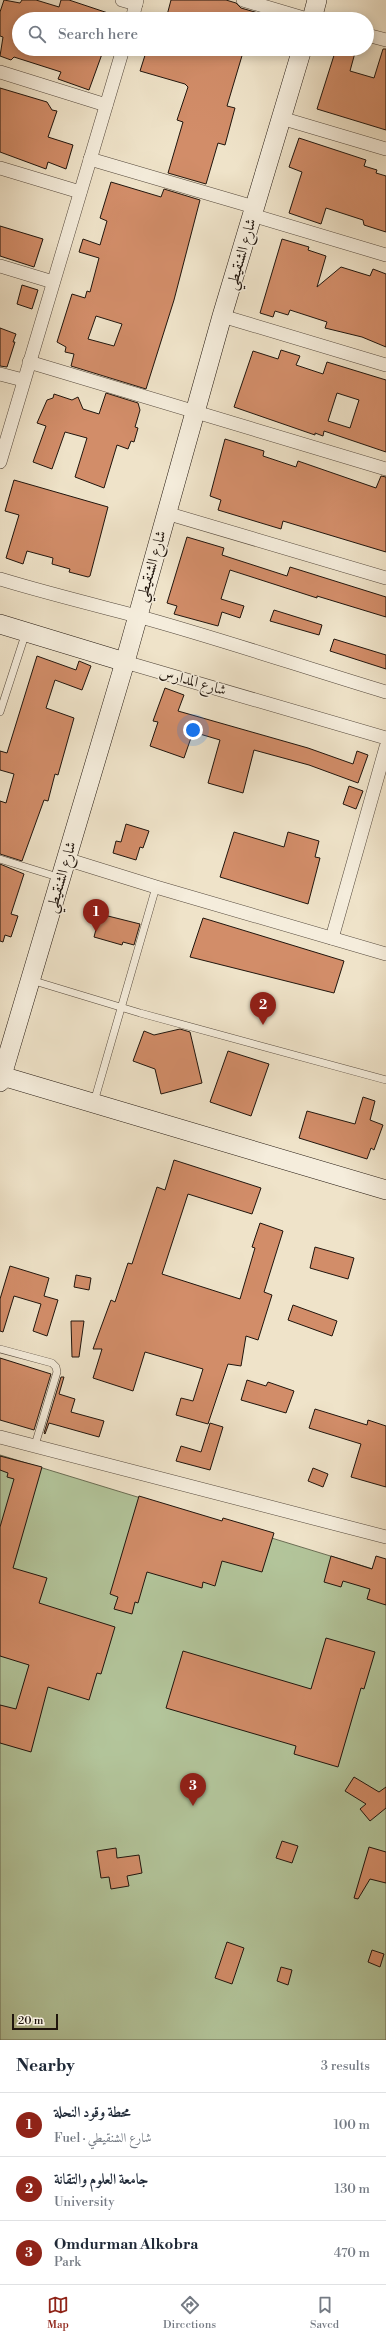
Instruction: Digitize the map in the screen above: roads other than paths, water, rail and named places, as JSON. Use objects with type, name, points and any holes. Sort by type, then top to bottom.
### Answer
[{"type":"street","points":[[122,0],[137,2],[134,12]]},
{"type":"street","points":[[243,0],[283,12]]},
{"type":"street","points":[[314,12],[317,0]]},
{"type":"street","points":[[374,37],[386,40]]},
{"type":"street","points":[[0,462],[23,380],[121,56]]},
{"type":"street","name":"شارع الشنقيطي","points":[[1,1078],[125,662],[222,316],[300,56]]},
{"type":"street","points":[[0,72],[106,105]]},
{"type":"street","points":[[281,118],[386,149]]},
{"type":"street","points":[[90,159],[386,255]]},
{"type":"street","points":[[0,168],[80,192]]},
{"type":"street","points":[[0,266],[53,282]]},
{"type":"street","points":[[222,316],[386,365]]},
{"type":"street","points":[[29,362],[386,469]]},
{"type":"street","points":[[0,374],[23,380]]},
{"type":"street","points":[[166,513],[386,578]]},
{"type":"street","points":[[0,579],[75,602],[137,616],[386,692]]},
{"type":"street","name":"شارع المدارس","points":[[0,624],[386,738]]},
{"type":"street","points":[[332,938],[386,747]]},
{"type":"street","points":[[66,859],[156,888],[386,954]]},
{"type":"street","points":[[1,1078],[94,1102],[386,1190]]},
{"type":"street","points":[[0,1436],[386,1537]]},
{"type":"lane","points":[[0,712],[26,632]]},
{"type":"lane","points":[[0,859],[61,878]]},
{"type":"lane","points":[[94,1102],[156,888]]},
{"type":"lane","points":[[31,980],[122,1008],[386,1080]]},
{"type":"lane","points":[[0,1349],[52,1363],[56,1367],[57,1372],[35,1445]]},
{"type":"place","name":"محطة وقود النحلة","points":[[96,932]]},
{"type":"place","name":"جامعة العلوم والتقانة","points":[[263,1025]]},
{"type":"place","name":"Omdurman Alkobra","points":[[193,1806]]}]
